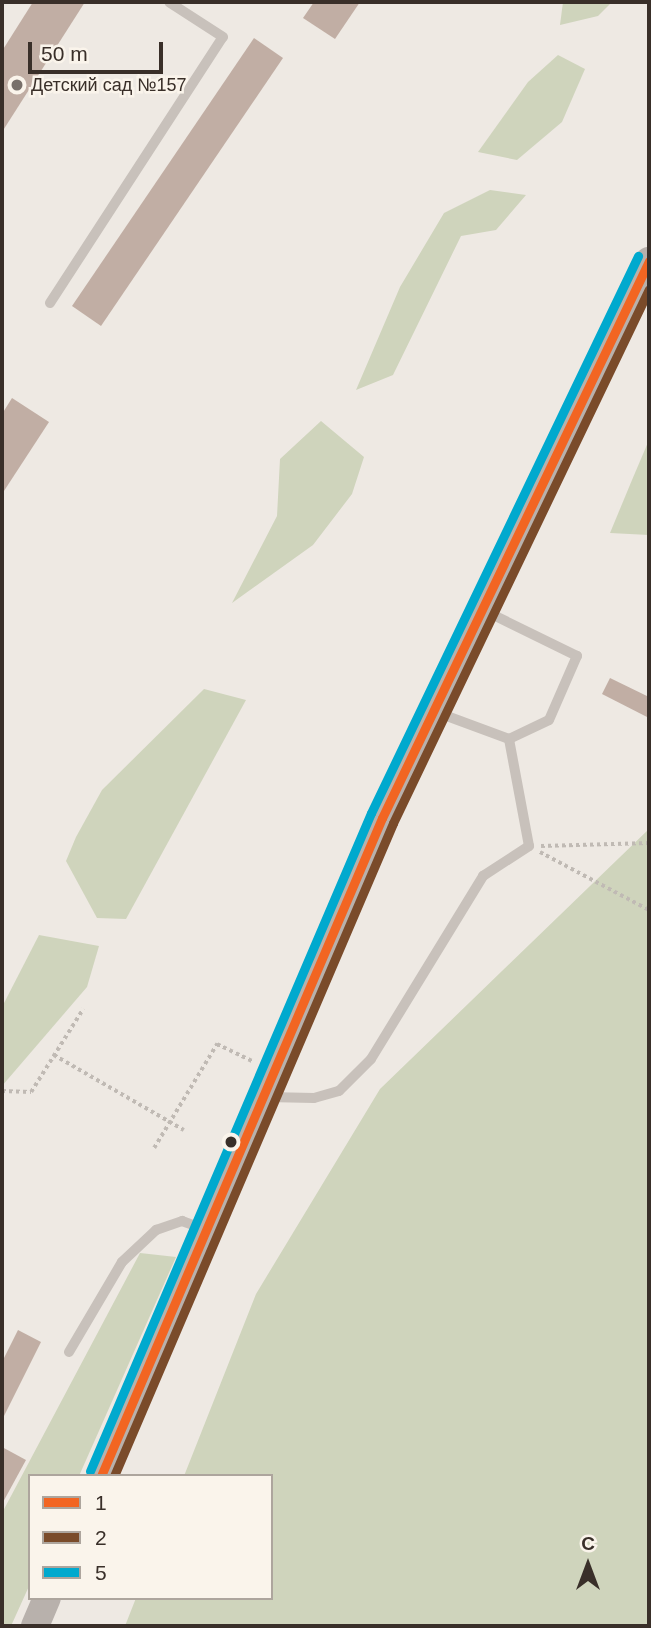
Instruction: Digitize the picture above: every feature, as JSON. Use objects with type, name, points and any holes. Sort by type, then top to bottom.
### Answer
[{"type":"main road","points":[[102,1474],[210,1231],[263,1097],[478,608],[649,261]]},
{"type":"main road","points":[[34,1626],[46,1600]]},
{"type":"lane","points":[[50,303],[223,37],[169,2]]},
{"type":"lane","points":[[432,711],[509,739],[549,720],[577,656],[478,608]]},
{"type":"lane","points":[[263,1097],[314,1098],[339,1091],[371,1059],[483,876],[529,846],[509,739]]},
{"type":"lane","points":[[69,1352],[122,1262],[156,1230],[182,1221],[210,1231]]},
{"type":"path","points":[[529,846],[649,843]]},
{"type":"path","points":[[529,846],[649,910]]},
{"type":"path","points":[[2,1091],[31,1092],[83,1009]]},
{"type":"path","points":[[154,1148],[217,1044],[276,1071]]},
{"type":"path","points":[[54,1055],[184,1130]]},
{"type":"green space","points":[[563,2],[612,2],[598,16],[560,25]]},
{"type":"green space","points":[[558,55],[585,69],[562,122],[517,160],[478,152],[528,82]]},
{"type":"green space","points":[[490,190],[526,195],[496,230],[461,236],[393,375],[356,390],[400,287],[444,213]]},
{"type":"green space","points":[[321,421],[364,457],[352,494],[313,545],[232,603],[277,516],[280,459]]},
{"type":"green space","points":[[649,440],[649,535],[610,533],[632,480]]},
{"type":"green space","points":[[204,689],[246,700],[126,919],[97,918],[66,861],[76,837],[102,790]]},
{"type":"green space","points":[[649,829],[649,1626],[125,1626],[135,1600],[273,1600],[273,1474],[185,1474],[256,1294],[380,1089]]},
{"type":"green space","points":[[39,935],[99,946],[87,987],[2,1086],[2,1007]]},
{"type":"green space","points":[[140,1253],[176,1257],[80,1474],[28,1474],[28,1588],[11,1626],[2,1626],[2,1513]]},
{"type":"building","name":"Детский сад №157","points":[[33,2],[85,2],[2,132],[2,51]]},
{"type":"building","points":[[314,2],[360,2],[335,39],[303,18]]},
{"type":"building","points":[[254,38],[283,58],[101,326],[72,306]]},
{"type":"building","points":[[12,398],[49,422],[2,494],[2,414]]},
{"type":"building","points":[[610,678],[649,697],[649,718],[602,694]]},
{"type":"building","points":[[18,1330],[41,1342],[2,1420],[2,1362]]},
{"type":"building","points":[[2,1447],[26,1460],[2,1504]]},
{"type":"transit line","name":"5","points":[[90,1471],[371,813],[638,256]]},
{"type":"transit line","name":"1","points":[[102,1474],[382,818],[649,261]]},
{"type":"transit line","name":"2","points":[[115,1474],[393,823],[649,289]]},
{"type":"place","name":"Детский сад №157","points":[[17,85]]}]
